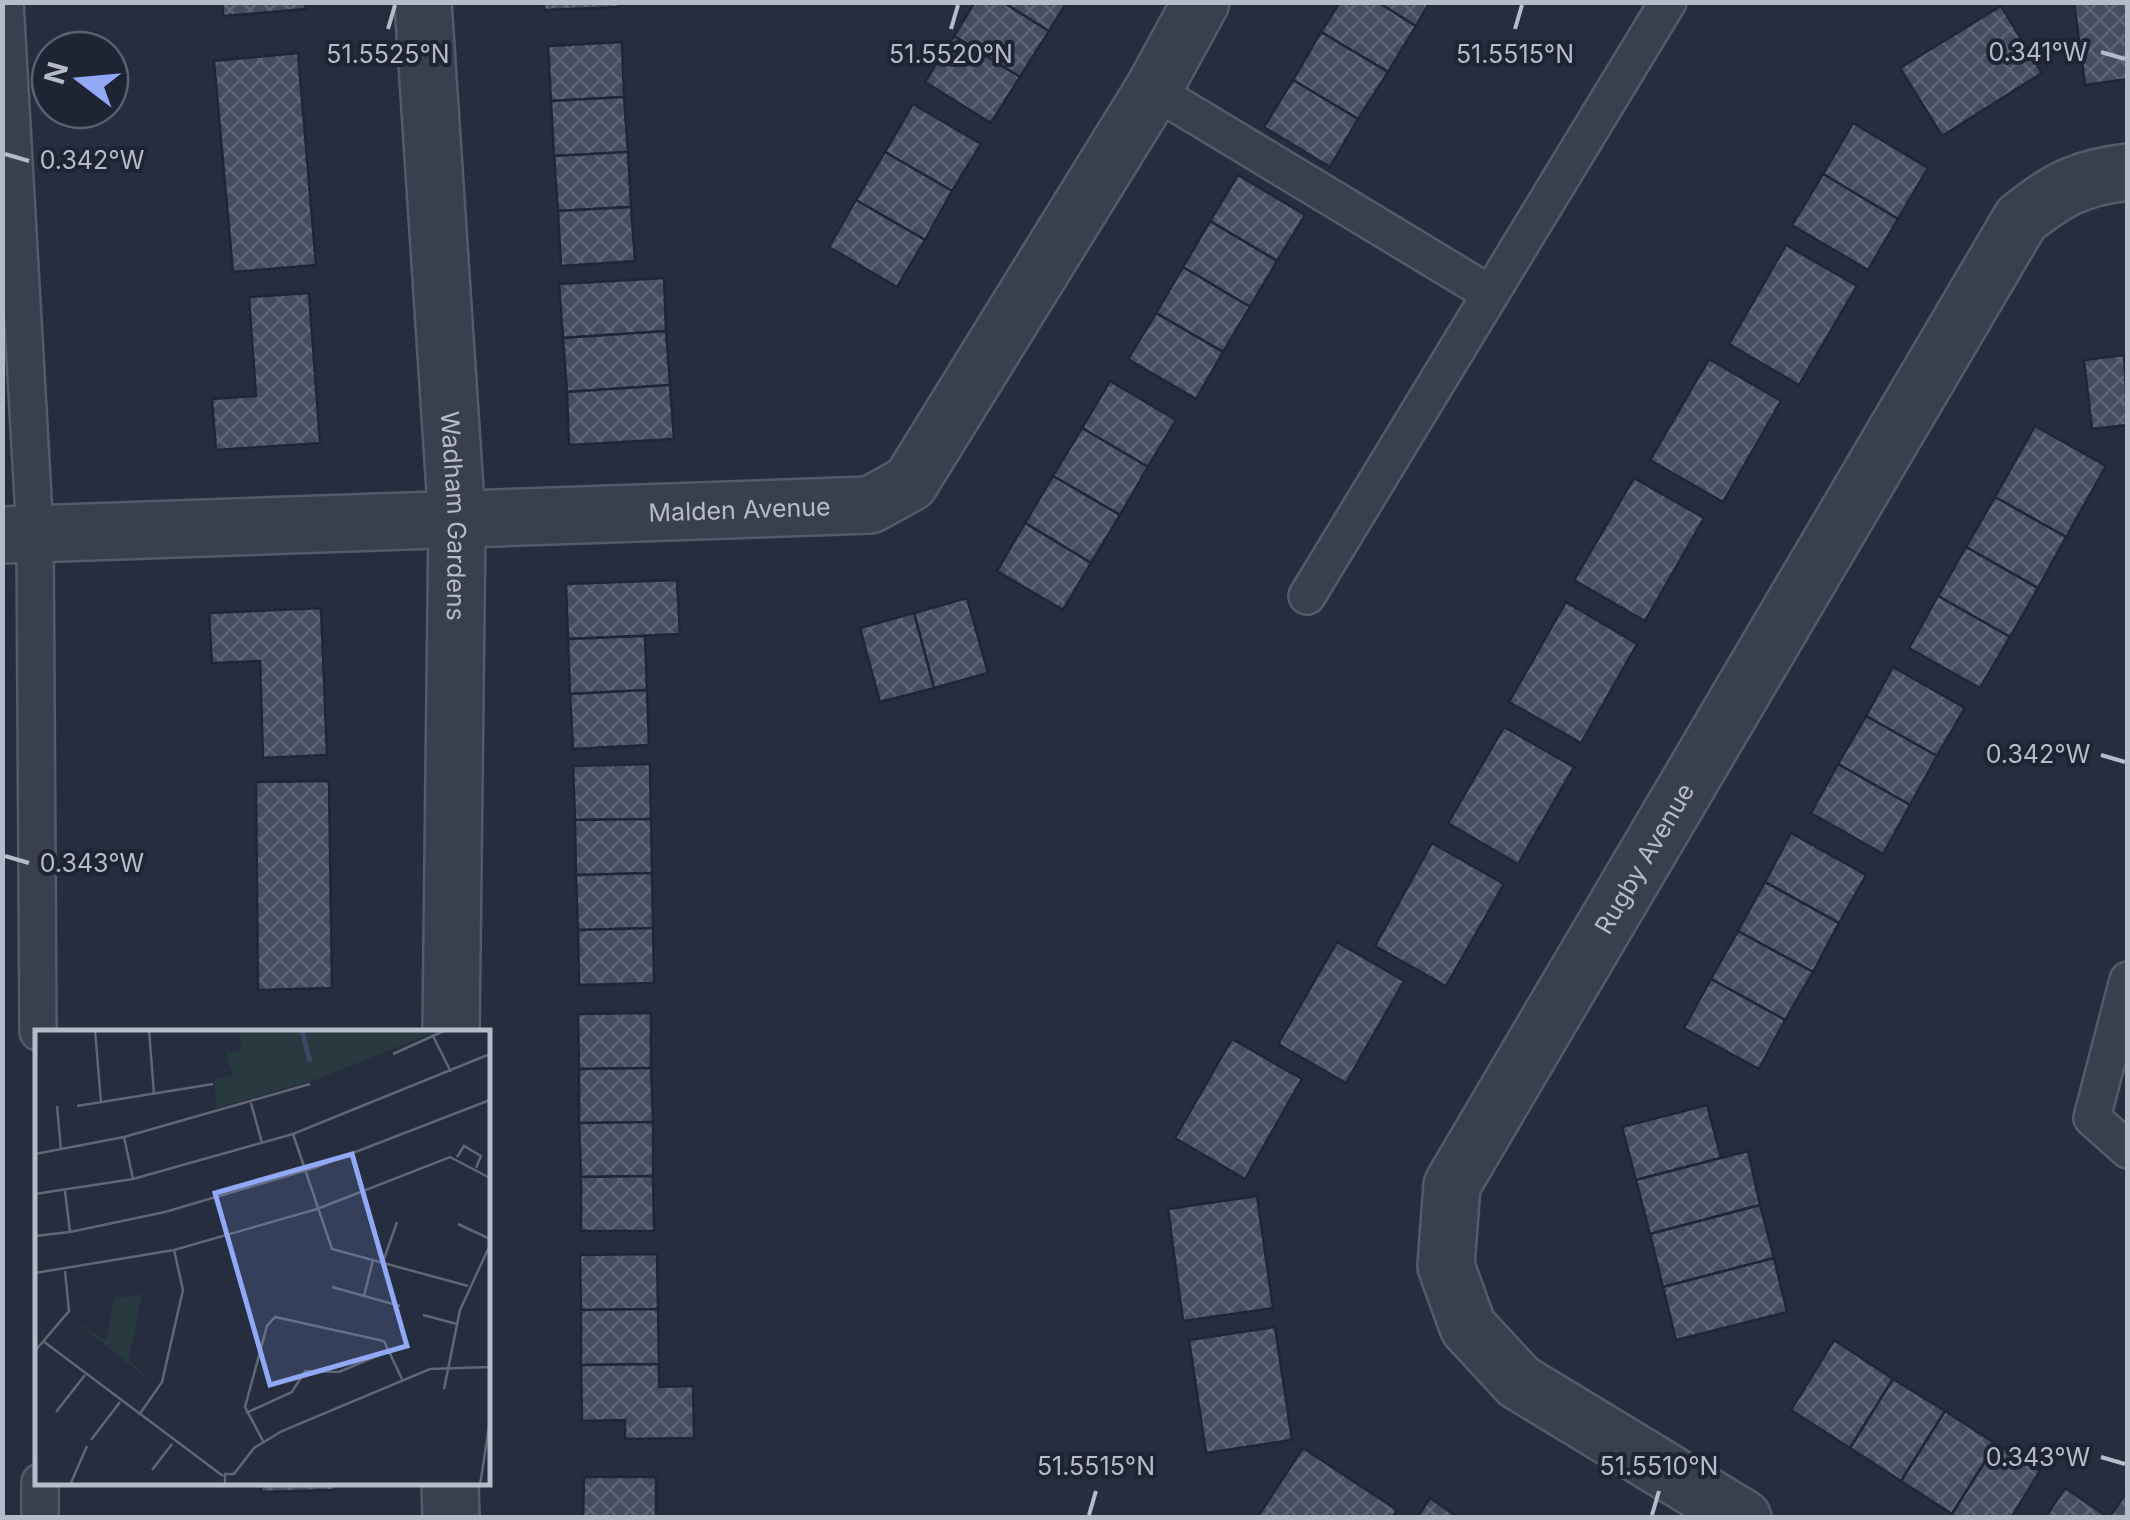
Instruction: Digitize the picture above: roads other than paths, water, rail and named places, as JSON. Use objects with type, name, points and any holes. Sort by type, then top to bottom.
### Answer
[{"type":"street","name":"Wadham Gardens","points":[[423,2],[457,521],[451,1030]]},
{"type":"street","name":"Malden Avenue","points":[[18,535],[870,505],[910,484],[1152,90],[1201,2]]},
{"type":"street","name":"Rugby Avenue","points":[[1743,1518],[1519,1382],[1468,1327],[1446,1266],[1452,1185],[2020,219],[2050,196],[2090,176],[2127,172]]},
{"type":"street","points":[[450,1485],[451,1518]]},
{"type":"lane","points":[[5,2],[18,535],[38,1030]]},
{"type":"lane","points":[[1307,596],[1668,2]]},
{"type":"lane","points":[[1152,90],[1489,292]]},
{"type":"lane","points":[[2127,172],[2128,182]]},
{"type":"lane","points":[[2128,980],[2092,1118],[2128,1150]]},
{"type":"lane","points":[[40,1485],[40,1518]]}]
